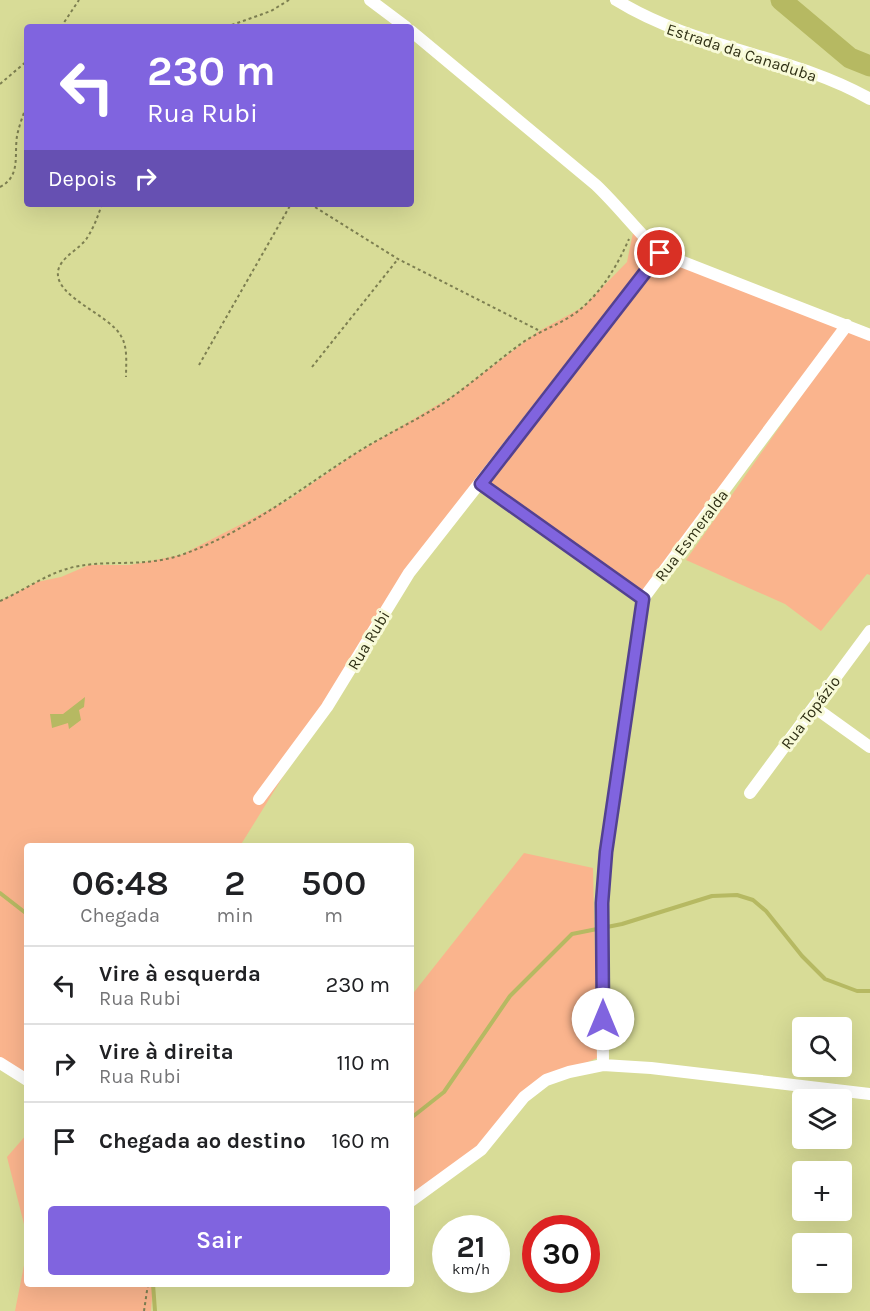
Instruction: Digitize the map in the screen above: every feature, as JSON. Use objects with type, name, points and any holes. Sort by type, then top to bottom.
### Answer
[{"type":"street","points":[[370,0],[402,24]]},
{"type":"street","name":"Estrada da Canaduba","points":[[616,0],[646,19],[679,32],[820,77],[870,99]]},
{"type":"street","points":[[414,33],[596,185],[660,253],[870,335]]},
{"type":"street","name":"Rua Rubi","points":[[259,799],[327,707],[409,573],[660,253]]},
{"type":"street","name":"Rua Esmeralda","points":[[603,1065],[602,903],[606,852],[643,599],[847,326]]},
{"type":"street","points":[[481,484],[643,599]]},
{"type":"street","name":"Rua Topázio","points":[[750,793],[870,631]]},
{"type":"street","points":[[814,707],[870,747]]},
{"type":"street","points":[[0,1063],[24,1078]]},
{"type":"street","points":[[414,1199],[481,1150],[524,1097],[546,1080],[569,1072],[603,1065],[651,1068],[870,1094]]},
{"type":"path","points":[[63,24],[79,0]]},
{"type":"path","points":[[235,24],[272,11],[289,0]]},
{"type":"path","points":[[0,84],[24,64]]},
{"type":"path","points":[[0,187],[10,180],[15,170],[17,137],[24,115]]},
{"type":"path","points":[[101,207],[86,240],[62,263],[58,271],[58,279],[71,296],[115,327],[122,336],[126,377]]},
{"type":"path","points":[[199,365],[289,207]]},
{"type":"path","points":[[315,207],[398,259],[539,331]]},
{"type":"path","points":[[0,602],[54,573],[98,564],[152,563],[181,555],[223,537],[290,499],[353,455],[441,405],[539,331],[559,323],[583,307],[603,286],[621,259],[634,228]]},
{"type":"path","points":[[312,367],[398,259]]},
{"type":"path","points":[[144,1311],[148,1287]]},
{"type":"shaded area","points":[[634,228],[660,253],[847,325],[642,592],[481,485],[409,573],[242,843],[24,843],[24,1082],[0,1069],[0,601],[37,582],[61,577],[89,565],[130,565],[181,555],[290,499],[353,455],[454,395],[539,331],[583,307],[627,262]]},
{"type":"shaded area","points":[[847,331],[870,340],[870,575],[867,574],[821,631],[785,604],[686,560]]},
{"type":"shaded area","points":[[85,697],[84,707],[79,710],[81,720],[69,729],[68,723],[52,728],[50,714],[63,714]]},
{"type":"shaded area","points":[[524,853],[593,868],[597,1058],[546,1080],[481,1150],[414,1199],[414,992]]},
{"type":"shaded area","points":[[24,1137],[24,1224],[7,1157]]},
{"type":"shaded area","points":[[24,1265],[24,1287],[153,1287],[151,1311],[15,1311]]},
{"type":"waterway","points":[[781,0],[850,58],[870,66]]},
{"type":"waterway","points":[[0,893],[24,912]]},
{"type":"waterway","points":[[414,1116],[444,1092],[510,996],[572,934],[622,924],[712,896],[737,895],[753,900],[766,911],[802,956],[825,979],[857,991],[870,991]]},
{"type":"waterway","points":[[153,1287],[155,1311]]},
{"type":"route","points":[[603,1019],[602,903],[606,852],[643,599],[481,484],[660,253]]}]
